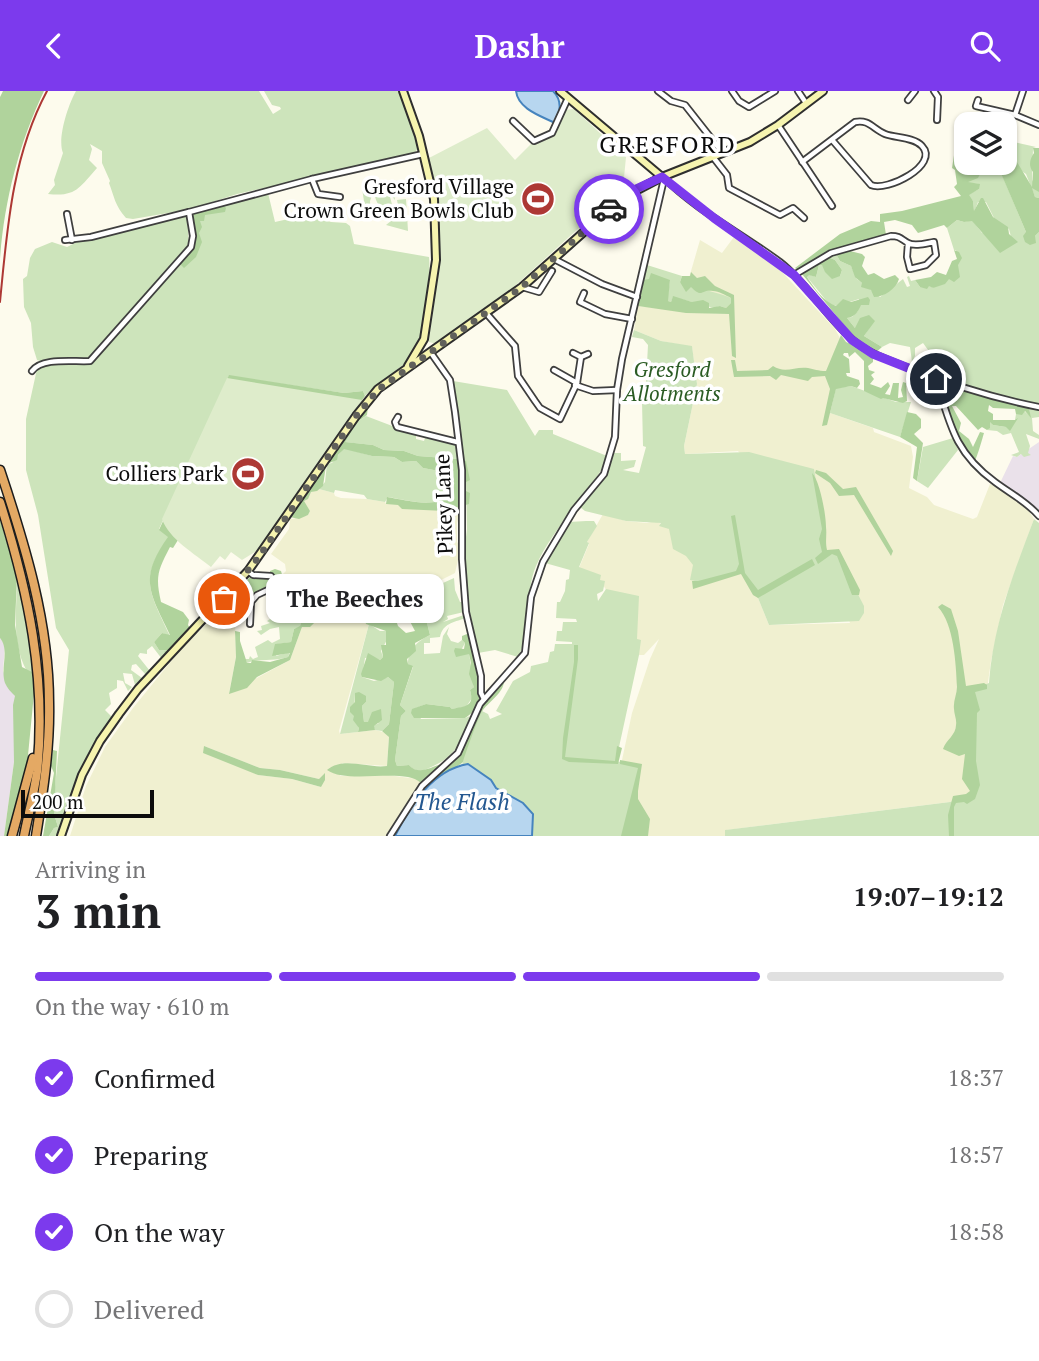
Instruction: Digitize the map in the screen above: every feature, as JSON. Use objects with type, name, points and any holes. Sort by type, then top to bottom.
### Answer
[{"type":"highway","points":[[0,470],[39,605],[44,636],[50,704],[35,836]]},
{"type":"highway","points":[[0,502],[30,609],[39,675],[36,774],[24,836]]},
{"type":"highway","points":[[12,836],[39,731]]},
{"type":"main road","points":[[403,91],[419,136],[434,199],[436,260],[424,339],[431,353]]},
{"type":"main road","points":[[560,91],[663,178]]},
{"type":"main road","points":[[61,836],[82,775],[100,741],[119,714],[138,689],[248,571],[356,416],[379,389],[522,287],[622,198],[712,156],[750,142],[778,125],[822,91]]},
{"type":"main road","points":[[405,369],[424,339]]},
{"type":"street","points":[[658,91],[671,101],[685,105],[722,152]]},
{"type":"street","points":[[732,91],[739,101],[749,107],[775,91]]},
{"type":"street","points":[[798,91],[807,104]]},
{"type":"street","points":[[911,99],[915,91]]},
{"type":"street","points":[[934,91],[938,97],[937,120]]},
{"type":"street","points":[[1016,112],[1023,91]]},
{"type":"street","points":[[513,121],[534,141],[552,133],[568,99]]},
{"type":"street","points":[[978,100],[976,106],[1002,112]]},
{"type":"street","points":[[1017,116],[1039,125]]},
{"type":"street","points":[[803,162],[855,122],[867,122],[890,136],[919,143],[925,149],[925,155],[920,167],[911,175],[878,188],[871,185],[833,141]]},
{"type":"street","points":[[778,125],[832,206]]},
{"type":"street","points":[[65,240],[423,154]]},
{"type":"street","points":[[712,156],[727,175],[729,188],[780,215],[793,208],[804,218]]},
{"type":"street","points":[[390,836],[422,786],[458,753],[484,699],[525,653],[531,597],[543,562],[575,510],[604,474],[615,437],[617,390],[663,178],[794,275],[852,340],[873,354],[936,379],[1006,401],[1039,407]]},
{"type":"street","points":[[312,179],[318,194],[340,198]]},
{"type":"street","points":[[32,371],[39,364],[90,361],[191,247],[193,236],[189,212]]},
{"type":"street","points":[[67,213],[72,240]]},
{"type":"street","points":[[794,275],[831,253],[872,240],[900,236],[914,245],[934,242],[936,255],[926,265],[910,269],[908,243]]},
{"type":"street","points":[[553,258],[602,284],[637,296]]},
{"type":"street","points":[[522,287],[539,292],[552,271]]},
{"type":"street","points":[[584,293],[580,302],[605,314],[632,319]]},
{"type":"street","points":[[486,313],[514,346],[518,376],[535,401],[540,408],[561,419],[576,384],[581,357]]},
{"type":"street","name":"Pikey Lane","points":[[431,353],[450,380],[462,470],[462,559],[467,614],[484,699]]},
{"type":"street","points":[[573,353],[581,357]]},
{"type":"street","points":[[581,357],[587,354]]},
{"type":"street","points":[[554,370],[593,391],[617,390]]},
{"type":"street","points":[[936,379],[952,433],[967,458],[995,482],[1027,503],[1039,516]]},
{"type":"street","points":[[398,417],[395,422],[397,427],[435,439],[457,442]]},
{"type":"street","points":[[248,571],[253,575],[271,576],[274,581],[272,588],[257,595],[251,602],[250,624]]},
{"type":"shaded area","points":[[1039,442],[1039,512],[1000,483],[1013,456],[1017,457]]},
{"type":"shaded area","points":[[0,638],[5,645],[3,671],[15,696],[14,762],[4,836],[0,836]]},
{"type":"green space","points":[[3,91],[44,91],[27,131],[14,173],[0,259],[0,97]]},
{"type":"green space","points":[[76,91],[259,91],[273,114],[281,109],[272,105],[264,91],[402,91],[418,148],[414,154],[237,194],[191,209],[126,218],[114,197],[102,163],[102,151],[90,144],[92,149],[89,160],[97,168],[76,190],[65,194],[48,194],[55,185],[54,180],[63,153],[61,139],[64,122]]},
{"type":"green space","points":[[574,109],[626,157],[623,188],[504,296],[437,344],[429,342],[440,237],[437,197],[429,158],[487,128],[515,160],[534,141],[552,133],[564,110]]},
{"type":"green space","points":[[1017,143],[1036,147],[1033,148],[1032,180],[1039,191],[1039,198],[1035,197],[1026,174],[1020,170],[1017,162]]},
{"type":"green space","points":[[1033,148],[1039,148],[1039,192],[1032,188],[1035,197],[1039,198],[1039,232],[1035,236],[1036,243],[1030,245],[1025,242],[1023,236],[1026,232],[1002,175],[1017,175],[1017,162],[1032,187],[1033,172],[1030,162]]},
{"type":"green space","points":[[956,175],[980,175],[968,182],[980,184],[979,189],[969,195],[974,211],[983,198],[993,217],[1008,227],[1009,234],[1018,242],[1000,253],[972,221],[957,220],[947,228],[944,225],[918,233],[912,225],[895,220],[884,222],[886,235],[837,248],[798,270],[795,268],[840,234],[871,221],[880,222],[880,214],[961,196],[954,187],[957,184]]},
{"type":"green space","points":[[970,175],[1002,175],[1026,232],[1035,236],[1039,232],[1039,404],[1026,403],[967,386],[960,379],[958,362],[951,360],[950,363],[931,354],[923,343],[915,348],[912,362],[910,347],[890,343],[882,347],[864,336],[870,327],[855,328],[847,318],[858,311],[859,299],[837,306],[829,304],[807,277],[808,274],[816,277],[819,265],[840,276],[842,270],[835,260],[828,257],[836,254],[840,261],[851,266],[857,279],[880,297],[903,279],[907,287],[910,286],[909,276],[911,281],[915,280],[920,287],[929,285],[933,288],[958,265],[956,250],[947,228],[957,220],[972,220],[982,233],[1011,237],[1009,229],[995,220],[986,202],[978,202],[974,213],[973,201],[967,195],[979,189],[979,184],[966,183]]},
{"type":"green space","points":[[389,186],[390,193],[394,193],[395,200],[389,193],[395,216],[403,216],[397,200],[406,199],[408,231],[386,225],[391,221],[378,204],[374,190],[370,201],[371,216],[362,220],[360,215],[365,208],[362,188]]},
{"type":"green space","points":[[268,193],[275,222],[306,215],[346,223],[350,226],[354,244],[429,257],[423,334],[415,353],[365,396],[363,391],[344,393],[229,376],[159,529],[169,537],[153,564],[150,586],[170,636],[162,633],[154,642],[159,650],[167,650],[167,654],[162,659],[152,646],[147,650],[147,654],[140,653],[138,656],[150,671],[146,675],[136,664],[132,665],[131,670],[142,678],[135,685],[132,674],[123,673],[125,683],[132,687],[128,691],[123,681],[117,680],[117,688],[109,693],[111,704],[105,710],[112,717],[81,770],[58,836],[49,836],[54,828],[58,827],[54,814],[55,787],[69,650],[56,628],[38,515],[26,470],[26,419],[37,369],[45,365],[90,365],[193,248],[193,213]]},
{"type":"green space","points":[[223,205],[225,212],[205,215],[204,221],[200,221],[202,227],[199,233],[202,242],[196,257],[184,268],[180,264],[194,241],[193,213]]},
{"type":"green space","points":[[187,216],[189,246],[89,359],[43,362],[37,360],[31,323],[24,307],[23,279],[27,276],[30,258],[35,249],[52,242],[67,247],[79,241]]},
{"type":"green space","points":[[734,237],[781,271],[835,329],[840,338],[829,418],[830,413],[873,428],[874,432],[911,446],[913,457],[909,488],[927,497],[934,505],[973,519],[977,517],[990,484],[1010,493],[1024,504],[1034,519],[1003,605],[991,661],[972,795],[950,802],[726,830],[725,836],[645,836],[622,760],[632,713],[659,639],[644,655],[639,655],[637,640],[600,580],[579,568],[589,544],[587,542],[603,514],[626,521],[656,521],[742,572],[758,598],[769,625],[850,623],[826,554],[738,451],[685,454],[684,446],[697,384],[692,347],[661,341],[634,330],[638,306],[732,314],[689,278],[700,240],[722,253]]},
{"type":"green space","points":[[954,250],[959,252],[962,258],[958,265],[960,277],[954,282],[949,279],[945,284],[933,288],[920,287],[915,280],[931,277],[937,272],[946,275],[952,261],[957,259]]},
{"type":"green space","points":[[850,251],[865,257],[862,266],[868,275],[874,273],[884,279],[895,275],[899,279],[895,286],[878,297],[874,297],[871,290],[861,287],[862,283],[855,277],[851,266],[840,261],[836,254]]},
{"type":"green space","points":[[828,257],[835,260],[842,270],[840,276],[832,279],[822,265],[819,265],[816,277],[807,277],[823,298],[836,306],[843,299],[851,302],[868,297],[869,305],[861,305],[856,314],[847,318],[855,328],[860,318],[869,315],[875,321],[864,336],[882,347],[873,355],[873,362],[868,366],[869,370],[875,372],[871,375],[874,379],[870,384],[881,388],[888,382],[890,386],[885,394],[890,395],[893,383],[899,383],[898,398],[903,397],[901,390],[903,382],[906,383],[907,401],[903,403],[881,399],[864,391],[864,361],[855,352],[849,357],[848,353],[844,353],[849,359],[850,373],[846,373],[847,376],[859,380],[860,384],[857,388],[851,386],[836,389],[827,425],[822,426],[830,389],[825,376],[812,377],[808,381],[781,375],[776,380],[770,376],[734,377],[731,360],[735,360],[737,371],[768,370],[773,366],[786,370],[803,368],[826,371],[841,335],[846,342],[855,346],[848,330],[802,274]]},
{"type":"green space","points":[[647,265],[682,276],[680,282],[731,298],[731,303],[726,308],[714,308],[673,297],[671,302],[667,301],[670,280],[644,280]]},
{"type":"green space","points":[[691,272],[697,278],[705,276],[715,286],[734,295],[736,358],[732,356],[729,314],[686,313],[638,306],[644,280],[649,279],[651,273],[670,280],[668,301],[671,302],[673,296],[692,302],[703,300],[709,303],[709,308],[726,308],[731,303],[731,298],[718,292],[700,293],[691,287],[686,292],[680,282],[682,276],[690,276]]},
{"type":"green space","name":"Gresford Allotments","points":[[634,330],[661,341],[692,346],[697,384],[684,446],[685,454],[749,452],[814,469],[826,553],[836,552],[864,606],[864,613],[859,621],[769,625],[743,572],[695,586],[695,581],[690,580],[693,565],[686,556],[673,549],[669,529],[659,526],[661,523],[626,521],[585,511],[580,507],[606,476],[614,453],[621,453],[621,461],[636,460],[634,467],[623,470],[639,473],[646,447],[643,446],[642,402],[645,401],[648,345],[643,339],[632,337]]},
{"type":"green space","name":"Colliers Park","points":[[229,375],[344,393],[363,391],[365,396],[321,457],[168,529],[178,540],[173,548],[170,547],[160,568],[158,586],[161,602],[183,612],[189,620],[190,628],[167,654],[164,652],[167,650],[159,650],[154,642],[162,633],[170,635],[150,586],[153,564],[168,537],[159,530]]},
{"type":"green space","name":"Colliers Park","points":[[227,378],[362,400],[263,547],[242,560],[231,552],[225,560],[220,556],[211,567],[176,540],[162,519]]},
{"type":"green space","points":[[453,381],[507,390],[535,436],[539,430],[553,430],[553,434],[607,456],[598,475],[550,540],[536,566],[530,588],[523,646],[518,657],[495,650],[478,653],[467,599],[464,553],[467,529],[466,482]]},
{"type":"green space","points":[[938,381],[1029,408],[1031,418],[1025,411],[1022,415],[1016,414],[1015,409],[993,408],[989,405],[988,411],[993,414],[993,420],[1018,418],[1010,431],[990,422],[990,428],[987,430],[982,427],[978,430],[956,406],[952,406],[961,423],[959,431],[969,439],[973,447],[980,432],[984,433],[974,462],[953,433]]},
{"type":"green space","points":[[851,386],[896,402],[911,402],[900,437],[830,413],[836,388]]},
{"type":"green space","points":[[368,406],[367,415],[357,422],[345,442],[373,445],[384,450],[404,451],[418,456],[458,459],[459,463],[466,461],[470,480],[466,482],[464,490],[470,493],[469,504],[445,511],[402,509],[398,505],[386,504],[387,497],[427,503],[448,497],[444,487],[450,473],[423,468],[416,461],[402,462],[394,457],[372,456],[344,449],[337,460],[327,464],[360,413]]},
{"type":"green space","points":[[1029,408],[1039,409],[1039,417],[1032,418],[1033,431],[1039,435],[1039,439],[1026,434],[1030,446],[1028,453],[1031,455],[1024,457],[1021,454],[1017,457],[1011,455],[1019,452],[1011,433],[1003,435],[987,430],[990,427],[989,420],[993,425],[1006,427],[1015,420],[1016,414],[1022,414],[1024,411],[1030,416]]},
{"type":"green space","points":[[907,412],[916,414],[921,419],[921,428],[914,434],[923,443],[917,481],[913,478],[917,447],[900,437]]},
{"type":"green space","points":[[366,416],[416,435],[416,439],[424,441],[425,438],[454,444],[458,459],[418,456],[404,451],[384,450],[373,445],[344,442],[357,422]]},
{"type":"green space","points":[[953,438],[958,450],[928,488],[917,481],[923,447]]},
{"type":"green space","points":[[344,448],[372,456],[394,457],[402,462],[416,461],[423,468],[451,473],[448,481],[449,497],[427,503],[388,497],[385,502],[367,499],[364,495],[319,489],[325,482],[327,464],[332,463]]},
{"type":"green space","points":[[326,465],[323,486],[311,492],[304,501],[310,511],[308,515],[299,519],[290,517]]},
{"type":"green space","points":[[816,470],[826,473],[843,489],[856,487],[893,551],[891,556],[854,495],[839,496],[830,483],[815,473]]},
{"type":"green space","points":[[812,473],[818,483],[824,507],[827,550],[839,549],[860,590],[859,595],[852,595],[837,556],[832,554],[818,564],[815,558],[822,552],[819,539],[822,529]]},
{"type":"green space","points":[[319,489],[341,498],[367,499],[386,504],[460,505],[457,542],[461,547],[455,573],[407,605],[377,609],[371,605],[364,616],[366,624],[369,624],[339,731],[340,734],[375,730],[387,733],[387,766],[342,763],[340,776],[387,775],[418,779],[421,783],[386,836],[70,836],[86,786],[105,747],[181,649],[220,611],[231,612],[235,620],[236,657],[229,693],[290,660],[302,627],[316,610],[334,611],[346,607],[315,603],[283,578],[285,564],[271,554],[289,529],[290,521],[287,521],[290,517],[292,519],[308,515],[310,511],[303,501],[311,492]],"holes":[[[204,746],[260,768],[319,779],[321,787],[292,779],[258,775]]]},
{"type":"green space","points":[[735,515],[745,573],[758,590],[812,559],[815,565],[758,598],[753,595],[741,574],[693,589],[692,581],[736,571],[739,564],[731,516]]},
{"type":"green space","points":[[1034,519],[1039,523],[1039,836],[725,836],[725,830],[950,802],[972,795],[962,693],[989,683],[1000,620]]},
{"type":"green space","points":[[0,520],[17,576],[15,625],[22,667],[32,672],[35,683],[26,776],[9,836],[4,836],[14,762],[15,696],[5,683],[5,654],[0,638]]},
{"type":"green space","points":[[594,521],[597,526],[587,542],[589,543],[579,567],[601,575],[600,580],[605,581],[603,591],[597,594],[598,601],[606,589],[639,596],[639,655],[616,761],[640,766],[625,836],[532,836],[533,814],[498,790],[468,764],[461,765],[463,763],[460,758],[482,711],[488,714],[490,719],[502,714],[496,711],[513,681],[530,672],[531,666],[548,662],[555,644],[572,644],[556,641],[557,631],[562,631],[563,622],[577,622],[576,619],[556,618],[557,602],[560,602],[565,591],[570,570],[545,563],[569,522]]},
{"type":"green space","points":[[270,571],[281,571],[283,578],[314,599],[315,603],[336,604],[349,609],[345,612],[316,610],[316,621],[310,627],[302,627],[290,660],[257,677],[247,688],[229,694],[236,657],[235,631],[240,632],[247,663],[252,660],[270,662],[288,657],[290,653],[272,656],[275,644],[291,642],[294,629],[300,626],[305,613],[311,613],[315,608],[283,597],[282,604],[276,606],[273,603],[276,600],[274,594],[278,590],[270,575]]},
{"type":"green space","points":[[17,576],[32,644],[35,683],[21,658],[18,645]]},
{"type":"green space","points":[[251,576],[270,578],[270,588],[249,600],[232,596]]},
{"type":"green space","points":[[454,578],[455,590],[464,612],[447,616],[448,619],[443,622],[464,615],[465,618],[446,626],[440,637],[430,638],[430,643],[424,643],[424,654],[440,653],[443,636],[449,627],[447,634],[451,641],[458,643],[462,640],[465,643],[458,656],[469,653],[474,687],[470,690],[472,698],[466,707],[452,709],[426,704],[416,708],[421,719],[470,716],[456,748],[438,764],[421,771],[409,765],[397,766],[395,760],[401,716],[406,711],[400,705],[413,667],[408,664],[408,659],[414,646],[430,635],[424,611],[413,602],[441,581],[443,583]]},
{"type":"green space","points":[[413,602],[424,611],[430,635],[415,643],[416,651],[407,659],[408,664],[413,666],[400,705],[406,711],[401,716],[395,760],[397,766],[409,765],[417,770],[442,764],[421,783],[402,776],[348,776],[327,770],[348,763],[387,766],[389,737],[382,731],[389,724],[394,682],[388,677],[381,681],[362,677],[361,674],[368,653],[380,660],[383,657],[381,645],[386,645],[386,631],[366,624],[362,611],[371,605],[380,613],[378,616],[396,620],[406,633],[415,631],[404,610]]},
{"type":"green space","points":[[301,604],[309,609],[316,608],[303,616],[300,627],[294,629],[291,642],[278,644],[276,656],[290,652],[288,657],[247,663],[245,659],[250,656],[253,659],[258,657],[255,647],[268,640],[272,643],[280,639],[279,627],[261,635],[257,631],[262,630],[261,626],[270,623],[267,621],[270,619],[284,619],[288,623],[293,620],[300,622],[302,609],[295,609],[295,606]]},
{"type":"green space","points":[[942,604],[951,609],[958,631],[966,686],[984,683],[987,685],[987,689],[975,692],[980,710],[977,713],[976,761],[980,785],[975,799],[967,804],[956,803],[954,836],[949,836],[948,815],[953,796],[970,791],[962,779],[965,754],[959,756],[943,749],[956,729],[954,706],[957,687],[951,634],[938,607]]},
{"type":"green space","points":[[369,624],[380,631],[386,631],[388,638],[381,651],[383,657],[380,660],[365,658],[362,677],[374,681],[388,677],[394,682],[389,724],[382,731],[375,730],[373,726],[379,723],[364,722],[362,706],[366,702],[355,694],[354,716],[358,732],[340,734]]},
{"type":"green space","points":[[462,636],[470,636],[480,680],[480,692],[474,711],[465,718],[414,718],[412,709],[426,704],[452,709],[470,703],[470,690],[474,687],[469,674],[469,654],[456,657],[454,651],[455,648],[464,649]]},
{"type":"green space","points":[[574,645],[578,645],[578,659],[565,757],[615,761],[617,746],[622,748],[618,764],[569,762],[562,759]]},
{"type":"green space","points":[[504,681],[499,693],[481,713],[463,762],[428,787],[395,836],[391,836],[423,787],[460,753],[478,711]]},
{"type":"green space","points":[[355,693],[366,696],[366,702],[362,706],[364,722],[368,722],[372,712],[381,709],[382,720],[374,726],[375,730],[358,732],[359,728],[353,720],[350,707],[355,702]]},
{"type":"green space","points":[[204,746],[260,768],[319,779],[325,773],[325,780],[321,787],[292,779],[258,775],[203,753]]},
{"type":"green space","points":[[53,750],[57,751],[54,814],[58,827],[54,828],[49,836],[43,836],[54,773],[51,766]]},
{"type":"green space","points":[[620,760],[642,764],[638,799],[650,819],[648,836],[621,836],[638,768],[620,764]]},
{"type":"water","points":[[516,91],[553,91],[560,107],[555,123],[537,115],[521,103]]},
{"type":"water","name":"The Flash","points":[[468,764],[491,780],[496,788],[523,803],[533,814],[532,836],[395,836],[415,802],[433,782],[455,768]]},
{"type":"railway","points":[[0,302],[9,221],[19,167],[35,116],[47,91]]},
{"type":"way so far","points":[[224,599],[258,558],[356,416],[379,389],[522,287],[609,209]]},
{"type":"place","name":"Gresford Village Crown Green Bowls Club","points":[[538,199]]},
{"type":"place","name":"Colliers Park","points":[[248,474]]},
{"type":"place","name":"The Beeches","points":[[224,599]]},
{"type":"district","name":"GRESFORD","points":[[668,145]]},
{"type":"route","points":[[609,209],[636,189],[662,177],[714,218],[780,262],[852,340],[873,354],[936,379]]}]
